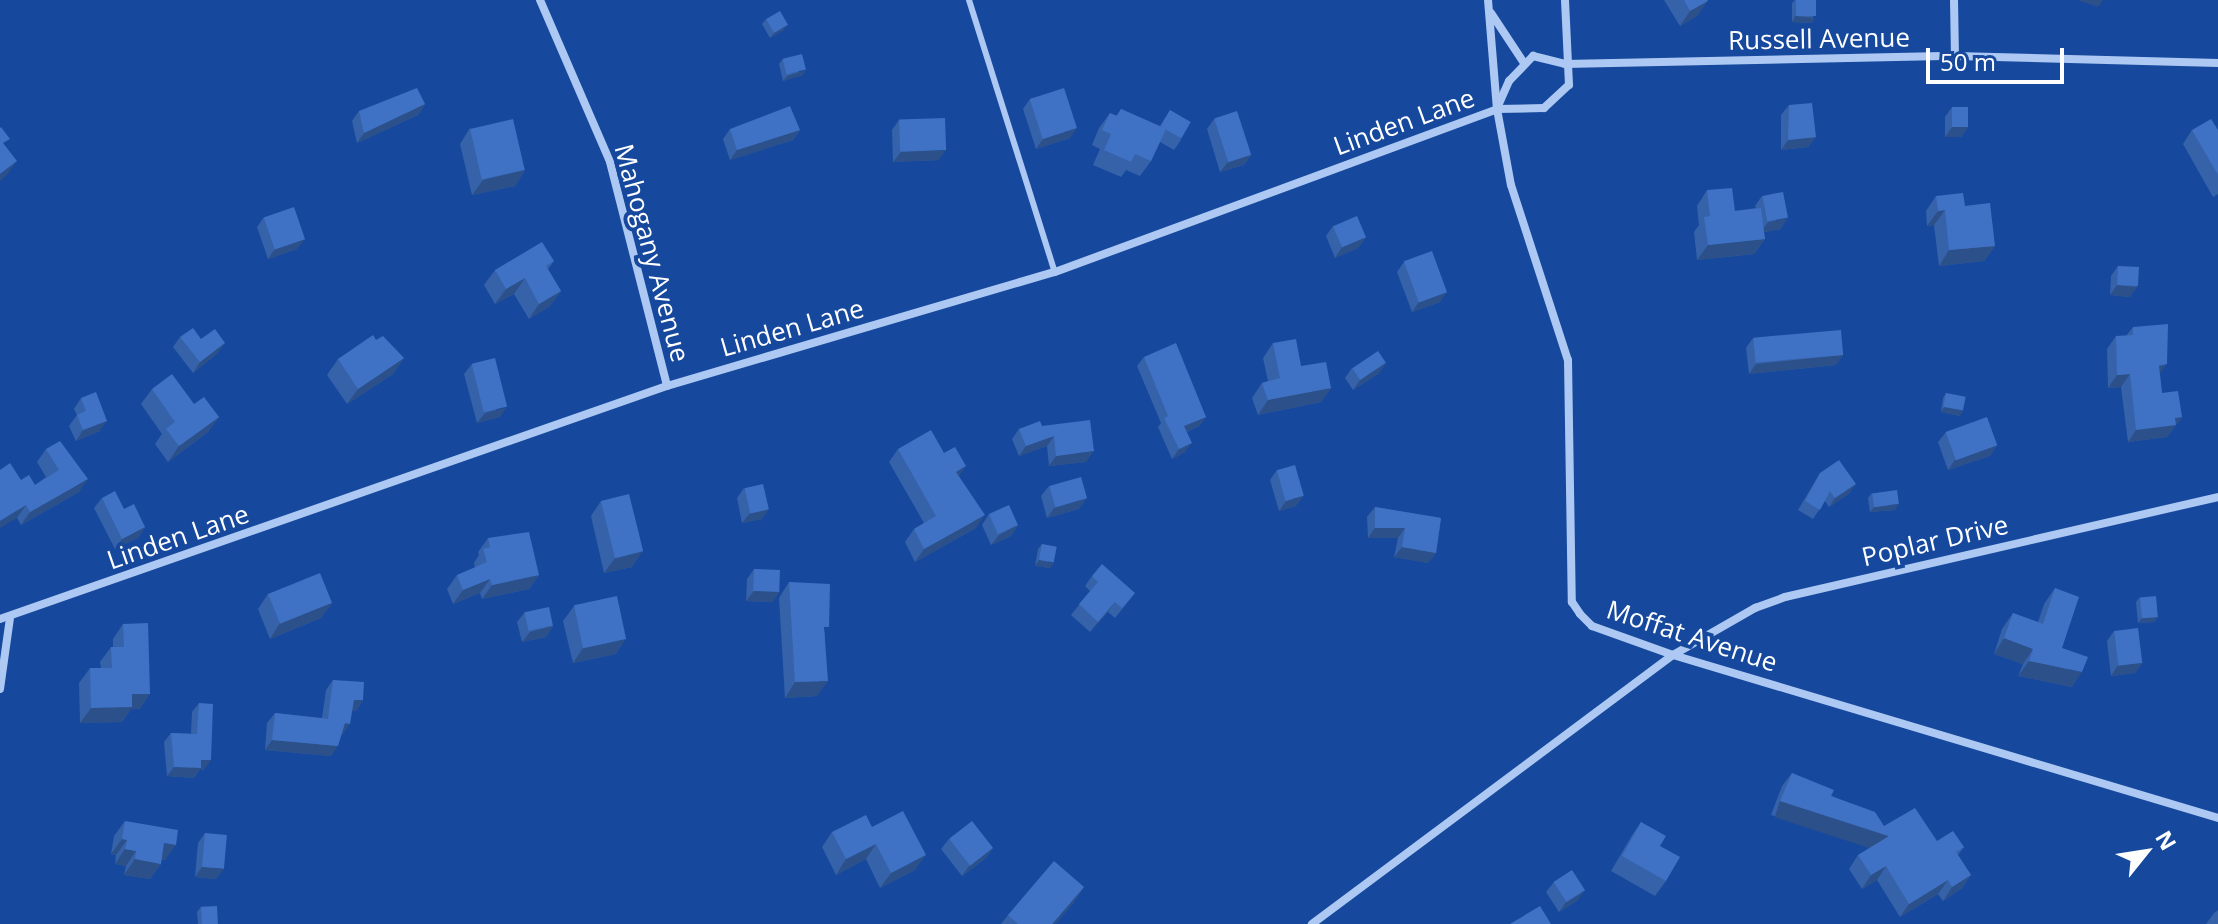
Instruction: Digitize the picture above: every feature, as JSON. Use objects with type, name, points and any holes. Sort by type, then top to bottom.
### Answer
[{"type":"street","name":"Mahogany Avenue","points":[[540,0],[610,162],[667,386]]},
{"type":"street","points":[[1565,0],[1565,64]]},
{"type":"street","points":[[1954,0],[1955,56]]},
{"type":"street","points":[[1489,4],[1524,63],[1497,109]]},
{"type":"street","name":"Moffat Avenue","points":[[1489,4],[1497,109],[1511,185],[1568,360],[1572,602],[1592,626],[1673,655],[2218,818]]},
{"type":"street","name":"Russell Avenue","points":[[1524,63],[1533,56],[1565,64],[1955,56],[2218,63]]},
{"type":"street","name":"Linden Lane","points":[[5,618],[667,386],[1055,272],[1497,109],[1528,111],[1554,101],[1569,85],[1565,64]]},
{"type":"street","name":"Poplar Drive","points":[[1312,924],[1673,655],[1785,597],[2218,497]]},
{"type":"street","points":[[0,689],[5,618]]},
{"type":"lane","points":[[969,0],[1055,272]]},
{"type":"building","points":[[1684,0],[1707,0],[1708,1],[1690,11]]},
{"type":"building","points":[[1796,0],[1816,0],[1816,16],[1796,16]]},
{"type":"building","points":[[780,11],[788,25],[774,33],[766,19]]},
{"type":"building","points":[[802,54],[806,70],[786,74],[783,59]]},
{"type":"building","points":[[417,88],[425,104],[364,133],[359,111]]},
{"type":"building","points":[[1064,88],[1077,128],[1043,139],[1030,99]]},
{"type":"building","points":[[1812,103],[1816,137],[1788,140],[1789,105]]},
{"type":"building","points":[[790,106],[800,130],[737,150],[730,129]]},
{"type":"building","points":[[1952,107],[1968,107],[1968,127],[1952,127]]},
{"type":"building","points":[[1121,109],[1166,129],[1151,161],[1135,154],[1131,162],[1104,150],[1111,134],[1102,130],[1110,113],[1117,116]]},
{"type":"building","points":[[1170,110],[1191,122],[1181,138],[1160,126]]},
{"type":"building","points":[[1237,111],[1251,155],[1228,162],[1214,118]]},
{"type":"building","points":[[945,118],[946,150],[900,152],[899,120]]},
{"type":"building","points":[[513,119],[525,170],[482,180],[470,129]]},
{"type":"building","points":[[2211,119],[2218,130],[2218,175],[2192,130]]},
{"type":"building","points":[[0,128],[10,139],[3,143],[17,161],[0,174]]},
{"type":"building","points":[[1732,188],[1735,211],[1761,208],[1765,239],[1708,245],[1704,217],[1710,216],[1707,190]]},
{"type":"building","points":[[1783,192],[1788,218],[1767,222],[1762,196]]},
{"type":"building","points":[[1963,193],[1965,206],[1990,203],[1995,246],[1949,250],[1945,210],[1938,211],[1936,196]]},
{"type":"building","points":[[294,207],[305,239],[275,250],[264,217]]},
{"type":"building","points":[[1357,216],[1366,237],[1342,247],[1333,226]]},
{"type":"building","points":[[542,242],[554,261],[546,266],[561,291],[539,304],[525,278],[506,289],[495,270]]},
{"type":"building","points":[[1432,251],[1447,292],[1419,303],[1404,261]]},
{"type":"building","points":[[2118,266],[2139,267],[2138,286],[2117,285]]},
{"type":"building","points":[[2168,324],[2167,364],[2159,366],[2162,393],[2178,391],[2182,417],[2175,418],[2176,425],[2136,430],[2130,374],[2117,375],[2116,336],[2133,335],[2133,327]]},
{"type":"building","points":[[193,328],[201,339],[215,329],[225,343],[200,362],[180,337]]},
{"type":"building","points":[[1841,330],[1843,355],[1756,363],[1753,338]]},
{"type":"building","points":[[373,335],[376,340],[383,336],[404,358],[358,389],[338,359]]},
{"type":"building","points":[[1296,339],[1301,366],[1326,362],[1331,388],[1268,400],[1262,383],[1280,378],[1273,343]]},
{"type":"building","points":[[1176,343],[1206,417],[1184,426],[1192,443],[1179,449],[1164,418],[1168,416],[1144,357]]},
{"type":"building","points":[[1378,351],[1386,363],[1360,380],[1352,368]]},
{"type":"building","points":[[495,358],[507,407],[484,412],[472,364]]},
{"type":"building","points":[[172,374],[194,404],[204,397],[219,417],[179,446],[166,429],[175,422],[152,389]]},
{"type":"building","points":[[96,392],[107,421],[83,430],[77,415],[86,411],[81,398]]},
{"type":"building","points":[[1946,393],[1966,397],[1963,411],[1943,407]]},
{"type":"building","points":[[1987,417],[1997,445],[1956,460],[1946,432]]},
{"type":"building","points":[[1090,420],[1094,451],[1056,456],[1054,436],[1026,446],[1019,429],[1040,421],[1042,426]]},
{"type":"building","points":[[931,430],[944,453],[955,447],[966,466],[956,472],[985,515],[924,549],[914,529],[936,516],[898,449]]},
{"type":"building","points":[[60,441],[88,479],[30,512],[26,505],[0,521],[0,470],[10,463],[21,480],[29,475],[35,485],[59,470],[46,449]]},
{"type":"building","points":[[1839,460],[1856,484],[1835,498],[1830,491],[1820,510],[1805,501],[1820,473]]},
{"type":"building","points":[[1295,465],[1304,496],[1286,501],[1277,470]]},
{"type":"building","points":[[1081,477],[1087,498],[1055,507],[1049,486]]},
{"type":"building","points":[[763,484],[769,509],[750,514],[744,488]]},
{"type":"building","points":[[1897,490],[1899,504],[1874,507],[1872,493]]},
{"type":"building","points":[[115,491],[124,509],[134,504],[145,527],[122,539],[102,498]]},
{"type":"building","points":[[629,494],[643,551],[615,558],[601,501]]},
{"type":"building","points":[[1009,505],[1018,525],[998,534],[989,514]]},
{"type":"building","points":[[1375,507],[1441,518],[1436,553],[1402,547],[1405,528],[1375,528]]},
{"type":"building","points":[[529,532],[539,575],[492,585],[490,579],[463,590],[457,575],[487,562],[483,549],[490,547],[488,538]]},
{"type":"building","points":[[1042,544],[1057,547],[1054,563],[1039,560]]},
{"type":"building","points":[[1102,564],[1135,593],[1122,608],[1115,602],[1098,622],[1079,604],[1098,582],[1092,576]]},
{"type":"building","points":[[754,569],[780,570],[779,592],[753,591]]},
{"type":"building","points":[[320,573],[332,603],[280,624],[268,594]]},
{"type":"building","points":[[789,582],[830,584],[829,627],[824,627],[828,681],[795,682]]},
{"type":"building","points":[[2055,588],[2079,597],[2062,648],[2088,657],[2082,672],[2029,661],[2033,649],[2004,638],[2013,613],[2043,624]]},
{"type":"building","points":[[617,596],[626,639],[583,648],[574,605]]},
{"type":"building","points":[[2156,596],[2158,617],[2142,618],[2140,597]]},
{"type":"building","points":[[549,607],[553,626],[528,631],[525,612]]},
{"type":"building","points":[[148,623],[150,694],[132,694],[132,707],[91,708],[90,668],[112,668],[111,647],[124,647],[123,624]]},
{"type":"building","points":[[2138,628],[2142,663],[2118,666],[2114,631]]},
{"type":"building","points":[[333,680],[364,682],[363,700],[354,700],[350,724],[345,723],[338,746],[272,740],[275,713],[328,719]]},
{"type":"building","points":[[199,703],[213,704],[211,760],[201,760],[201,768],[174,767],[171,733],[197,734]]},
{"type":"building","points":[[1792,773],[1834,790],[1831,796],[1875,812],[1884,826],[1915,808],[1937,841],[1953,831],[1964,847],[1956,852],[1971,875],[1952,887],[1948,880],[1909,904],[1886,866],[1871,875],[1858,855],[1889,836],[1780,801]]},
{"type":"building","points":[[903,811],[926,855],[891,873],[876,844],[846,859],[832,832],[866,815],[872,827]]},
{"type":"building","points":[[125,821],[178,830],[176,845],[164,843],[161,864],[135,859],[136,851],[125,849],[127,840],[122,839]]},
{"type":"building","points":[[972,821],[993,848],[970,866],[949,839]]},
{"type":"building","points":[[1641,822],[1666,836],[1660,846],[1680,857],[1666,881],[1622,856]]},
{"type":"building","points":[[205,833],[227,835],[224,869],[202,867]]},
{"type":"building","points":[[1054,861],[1084,887],[1052,924],[1018,924],[1008,915]]},
{"type":"building","points":[[1572,870],[1585,890],[1567,902],[1554,882]]},
{"type":"building","points":[[217,906],[218,924],[202,924],[201,907]]},
{"type":"building","points":[[1540,906],[1551,924],[1510,924]]}]
